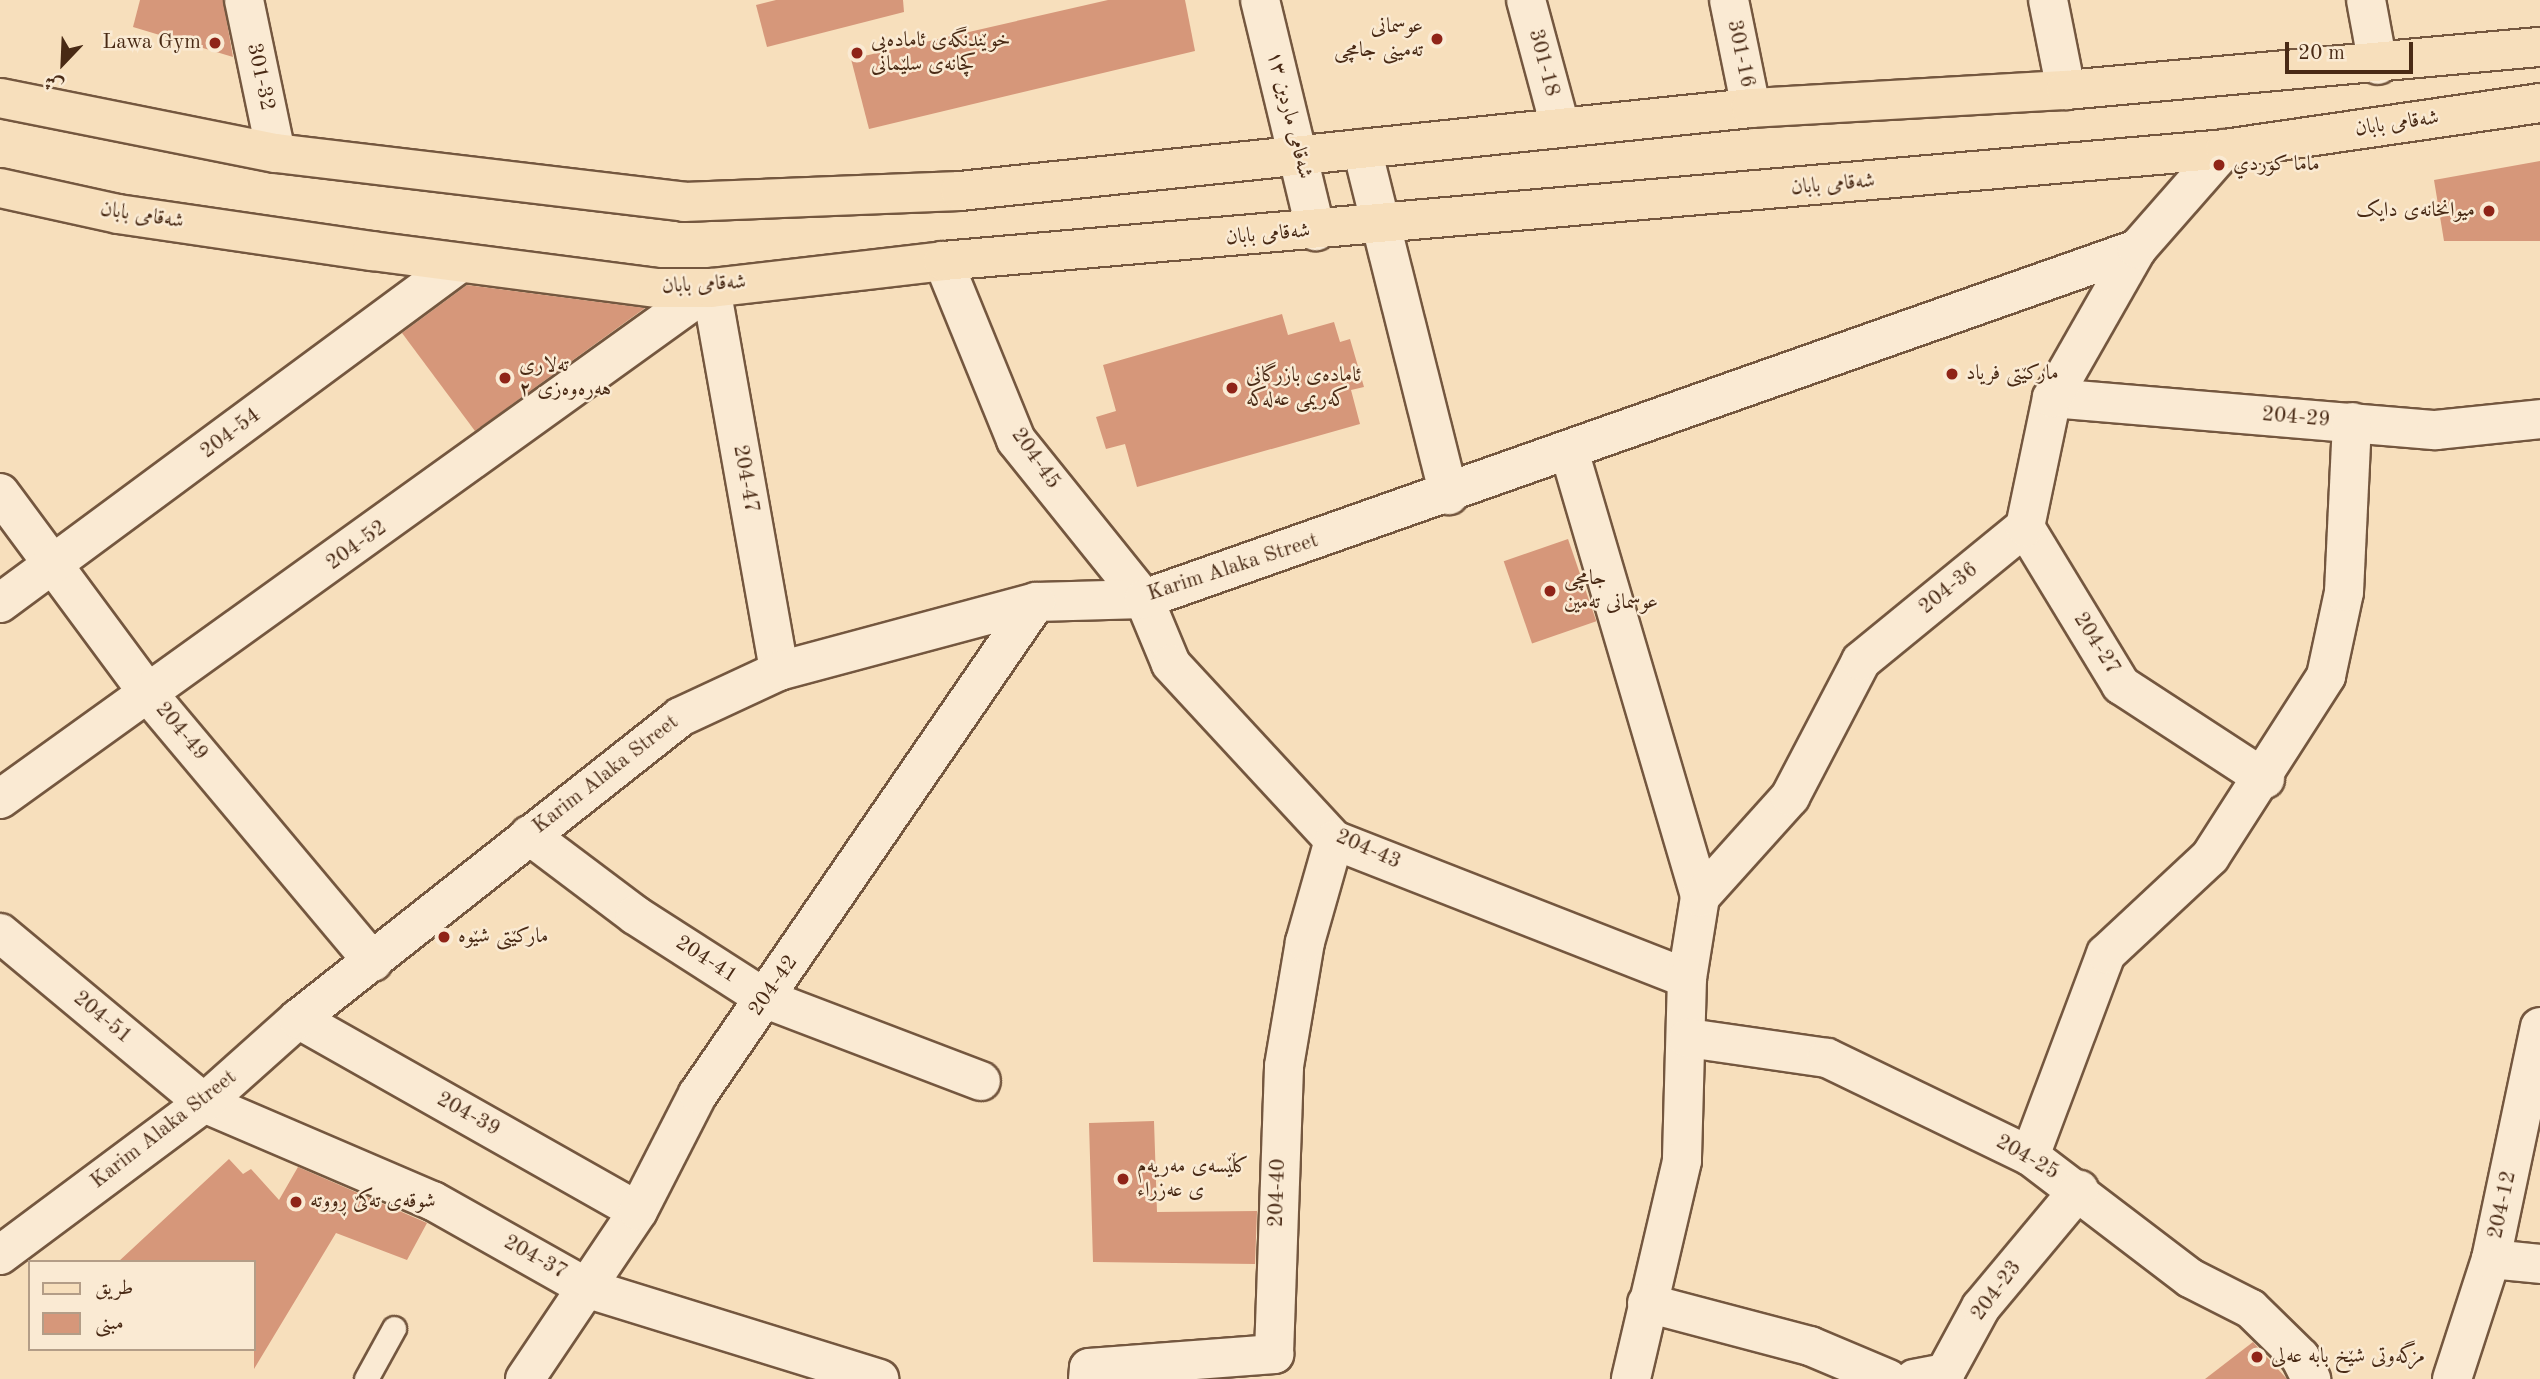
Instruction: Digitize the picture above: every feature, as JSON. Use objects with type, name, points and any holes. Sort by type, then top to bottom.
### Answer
[{"type":"main road","points":[[0,98],[276,153],[684,202],[960,191],[1751,108],[2066,90],[2378,65],[2540,47]]},
{"type":"main road","name":"شەقامی بابان","points":[[0,188],[118,214],[460,263],[658,288],[711,288],[943,261],[1380,226],[2225,149],[2540,103]]},
{"type":"street","name":"301-32","points":[[244,0],[276,153]]},
{"type":"street","name":"شەقامی ماردین ١٣","points":[[1260,0],[1300,156],[1316,231]]},
{"type":"street","name":"301-18","points":[[1526,0],[1560,126]]},
{"type":"street","name":"301-16","points":[[1729,0],[1751,108]]},
{"type":"street","points":[[2048,0],[2066,90]]},
{"type":"street","points":[[2365,0],[2378,65]]},
{"type":"street","points":[[1362,149],[1449,495]]},
{"type":"street","points":[[2025,527],[2052,398],[2137,249],[2225,149]]},
{"type":"street","name":"Karim Alaka Street","points":[[0,1255],[204,1103],[298,1019],[680,717],[779,671],[1036,602],[1144,599],[1570,454],[2137,249]]},
{"type":"street","name":"204-45","points":[[943,261],[1016,440],[1144,599]]},
{"type":"street","name":"204-54","points":[[0,603],[57,565],[460,263]]},
{"type":"street","name":"204-47","points":[[711,288],[779,671]]},
{"type":"street","name":"204-52","points":[[0,799],[150,696],[711,288]]},
{"type":"street","name":"204-29","points":[[2052,398],[2436,430],[2540,419]]},
{"type":"street","points":[[2030,1156],[2106,954],[2210,857],[2265,779],[2326,676],[2344,592],[2352,422]]},
{"type":"street","points":[[1570,454],[1700,897],[1687,978],[1688,1038],[1682,1161],[1631,1379]]},
{"type":"street","name":"204-49","points":[[0,493],[57,565],[150,696],[373,962]]},
{"type":"street","name":"204-27","points":[[2025,527],[2122,685],[2265,779]]},
{"type":"street","name":"204-36","points":[[1700,897],[1790,797],[1861,661],[2025,527]]},
{"type":"street","name":"204-43","points":[[1144,599],[1171,664],[1334,840],[1687,978]]},
{"type":"street","name":"204-42","points":[[526,1379],[589,1289],[638,1211],[698,1094],[766,999],[1036,602]]},
{"type":"street","name":"204-41","points":[[529,835],[635,915],[766,999],[981,1081]]},
{"type":"street","name":"204-40","points":[[1088,1379],[1089,1368],[1274,1354],[1284,1066],[1305,942],[1334,840]]},
{"type":"street","name":"204-51","points":[[0,933],[204,1103]]},
{"type":"street","name":"204-39","points":[[298,1019],[638,1211]]},
{"type":"street","name":"204-12","points":[[2452,1379],[2491,1259],[2533,1092],[2540,1027]]},
{"type":"street","name":"204-25","points":[[1688,1038],[1827,1058],[2030,1156],[2190,1278],[2251,1309],[2300,1357],[2311,1379]]},
{"type":"street","name":"204-37","points":[[204,1103],[433,1201],[589,1289],[880,1379]]},
{"type":"street","name":"204-23","points":[[1914,1379],[1945,1373],[1981,1307],[2078,1190]]},
{"type":"street","points":[[2491,1259],[2540,1264]]},
{"type":"street","points":[[1647,1303],[1810,1346],[1888,1379]]},
{"type":"lane","points":[[366,1379],[394,1328]]},
{"type":"building","name":"Lawa Gym","points":[[140,0],[223,0],[233,57],[133,27]]},
{"type":"building","points":[[776,0],[903,0],[904,12],[767,47],[756,5]]},
{"type":"building","points":[[1108,0],[1185,0],[1195,51],[869,129],[851,59]]},
{"type":"building","name":"میوانخانەی دایک","points":[[2540,161],[2540,241],[2444,241],[2434,180]]},
{"type":"building","name":"تەلاری هەرەوەزی ٢","points":[[467,285],[645,308],[475,431],[402,333]]},
{"type":"building","points":[[1282,314],[1288,335],[1334,322],[1340,342],[1350,339],[1364,387],[1351,390],[1360,424],[1137,487],[1125,444],[1106,449],[1096,417],[1116,411],[1103,365]]},
{"type":"building","name":"جامچی عوسمانی تەمین","points":[[1568,539],[1596,621],[1532,643],[1504,561]]},
{"type":"building","name":"کڵێسەی مەریەم ی عەزراء","points":[[1154,1121],[1157,1212],[1257,1211],[1255,1264],[1093,1262],[1089,1123]]},
{"type":"building","name":"شوقەی تەکێ ڕووتە","points":[[229,1159],[243,1174],[251,1169],[279,1200],[298,1167],[427,1223],[407,1260],[336,1233],[254,1369],[256,1260],[120,1260]]},
{"type":"building","name":"مزگەوتی شێخ بابە عەلی","points":[[2253,1342],[2287,1379],[2205,1379]]},
{"type":"place","name":"عوسمانی تەمینی جامچی","points":[[1437,39]]},
{"type":"place","name":"Lawa Gym","points":[[215,43]]},
{"type":"place","name":"خوێندنگەی ئامادەیی کچانەی سلێمانی","points":[[857,53]]},
{"type":"place","name":"ماما كوردي","points":[[2219,165]]},
{"type":"place","name":"میوانخانەی دایک","points":[[2489,211]]},
{"type":"place","name":"مارکێتی فریاد","points":[[1952,374]]},
{"type":"place","name":"تەلاری هەرەوەزی ٢","points":[[505,378]]},
{"type":"place","name":"ئامادەی بازرگانی کەریمی عەلەکە","points":[[1232,388]]},
{"type":"place","name":"جامچی عوسمانی تەمین","points":[[1550,591]]},
{"type":"place","name":"مارکێتی شێوە","points":[[444,937]]},
{"type":"place","name":"کڵێسەی مەریەم ی عەزراء","points":[[1123,1179]]},
{"type":"place","name":"شوقەی تەکێ ڕووتە","points":[[296,1202]]},
{"type":"place","name":"مزگەوتی شێخ بابە عەلی","points":[[2257,1357]]}]
